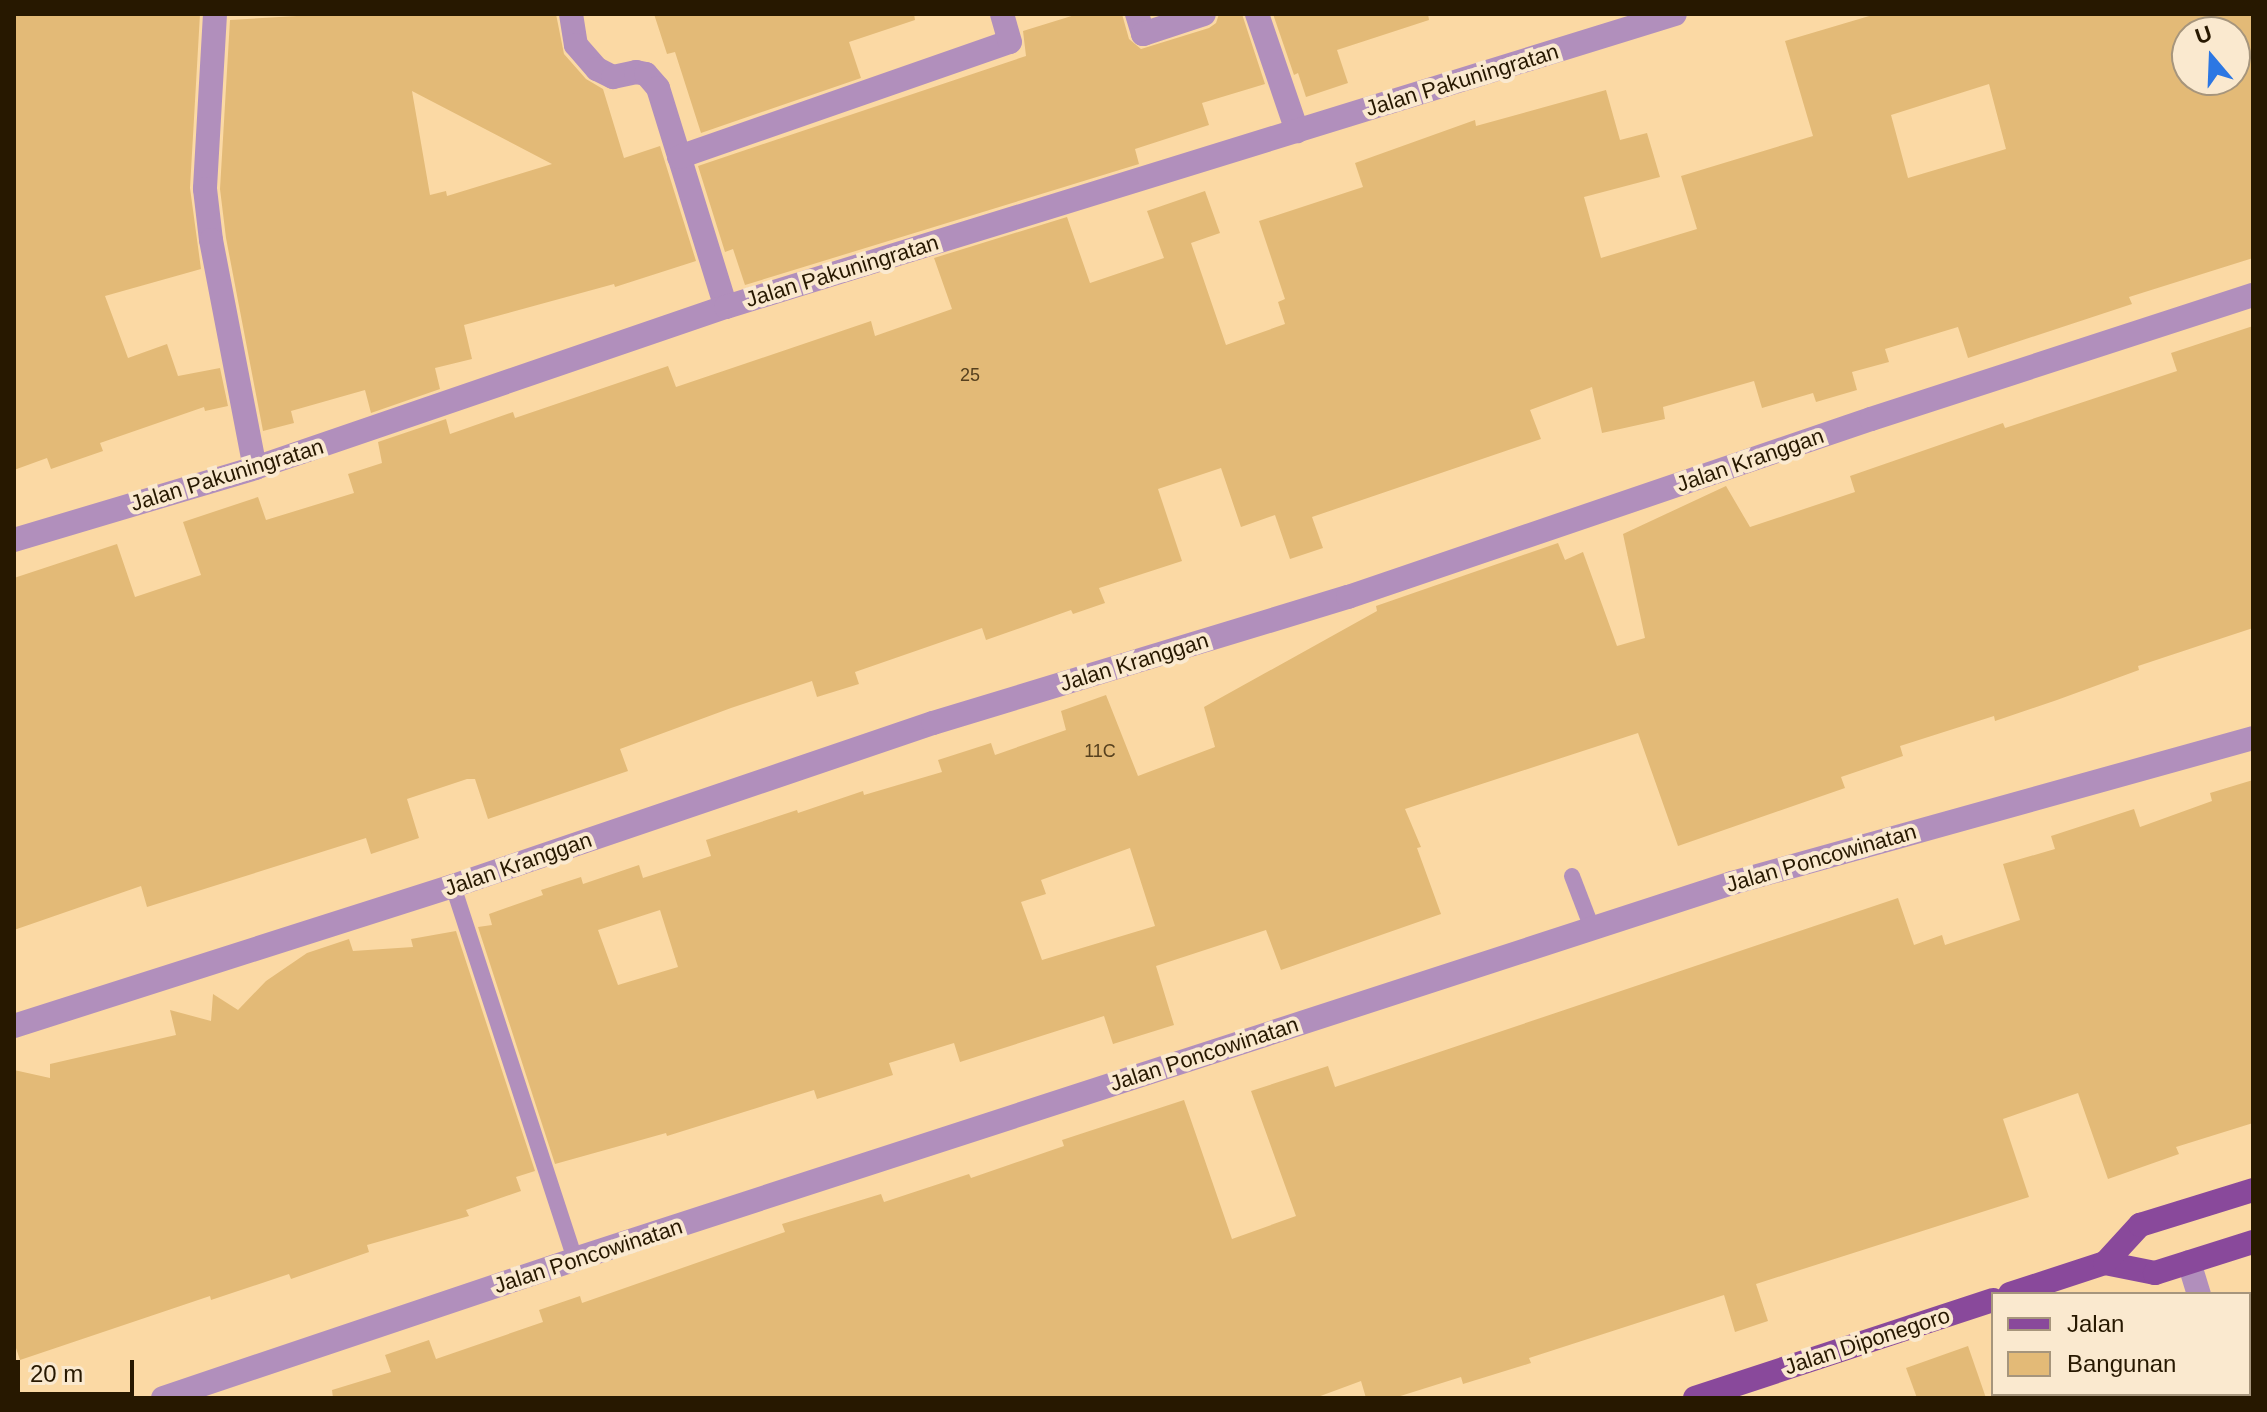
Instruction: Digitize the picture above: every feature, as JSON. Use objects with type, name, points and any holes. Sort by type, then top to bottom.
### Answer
[{"type":"main road","points":[[2016,1292],[2105,1263],[2140,1225],[2253,1190]]},
{"type":"main road","points":[[2105,1263],[2155,1273],[2253,1242]]},
{"type":"main road","name":"Jalan Diponegoro","points":[[1695,1398],[1991,1301]]},
{"type":"street","points":[[215,14],[205,189],[211,240],[255,468]]},
{"type":"street","points":[[571,14],[576,45],[597,69],[613,77],[636,72],[654,80],[726,307]]},
{"type":"street","points":[[679,157],[1010,42],[1002,14]]},
{"type":"street","points":[[1137,14],[1143,34],[1204,14]]},
{"type":"street","points":[[1257,14],[1297,131]]},
{"type":"street","name":"Jalan Pakuningratan","points":[[14,540],[255,468],[726,307],[1675,14]]},
{"type":"street","name":"Jalan Kranggan","points":[[14,1026],[453,886],[933,723],[1348,597],[1871,419],[2253,295]]},
{"type":"street","name":"Jalan Poncowinatan","points":[[163,1398],[575,1259],[1732,883],[2253,738]]},
{"type":"street","points":[[2189,1262],[2198,1292]]},
{"type":"lane","points":[[1572,876],[1592,928]]},
{"type":"lane","points":[[453,886],[575,1259]]},
{"type":"building","points":[[14,14],[200,14],[190,188],[201,269],[105,296],[128,358],[167,344],[178,376],[220,368],[228,406],[205,411],[204,407],[100,443],[103,451],[51,469],[47,458],[14,470]]},
{"type":"building","points":[[331,14],[556,14],[564,54],[586,79],[603,89],[624,158],[660,146],[696,261],[615,287],[614,284],[464,325],[472,359],[435,368],[440,389],[371,413],[365,390],[291,411],[294,423],[263,431],[226,238],[220,189],[230,20]],"holes":[[[412,91],[552,164],[447,196],[446,191],[430,195]]]},
{"type":"building","points":[[654,14],[914,14],[915,20],[849,42],[861,78],[701,133],[675,52],[667,54]]},
{"type":"building","points":[[1078,14],[1122,14],[1129,39],[1141,49],[1209,28],[1216,23],[1219,14],[1242,14],[1265,84],[1202,103],[1209,125],[1135,149],[1139,164],[745,285],[733,249],[725,252],[698,166],[1026,56],[1023,31]]},
{"type":"building","points":[[1273,14],[1428,14],[1429,20],[1337,50],[1348,83],[1306,97],[1298,73],[1294,75]]},
{"type":"building","points":[[1876,14],[2253,14],[2253,258],[2129,297],[2132,304],[1968,358],[1958,327],[1885,349],[1889,362],[1852,372],[1857,390],[1816,402],[1813,393],[1762,408],[1754,381],[1663,407],[1665,419],[1602,433],[1592,387],[1530,410],[1541,439],[1312,517],[1323,548],[1290,559],[1275,515],[1241,527],[1221,468],[1158,489],[1182,561],[1099,588],[1105,603],[1073,614],[1071,610],[986,640],[982,628],[855,672],[859,684],[817,697],[812,681],[731,708],[620,749],[628,771],[488,819],[475,779],[467,779],[407,799],[419,838],[371,854],[366,838],[147,907],[141,886],[14,930],[14,578],[117,544],[135,597],[201,575],[183,522],[258,497],[266,520],[354,493],[348,474],[382,463],[378,442],[446,419],[450,434],[513,412],[515,418],[668,366],[676,387],[871,321],[875,336],[952,309],[934,258],[1067,217],[1090,283],[1164,258],[1147,211],[1205,191],[1220,233],[1191,243],[1226,345],[1285,324],[1278,302],[1285,299],[1259,221],[1363,187],[1355,163],[1475,120],[1476,126],[1606,90],[1620,140],[1647,133],[1660,177],[1584,197],[1601,258],[1697,229],[1681,176],[1813,136],[1785,41]],"holes":[[[1989,84],[2006,149],[1908,178],[1891,115]]]},
{"type":"building","points":[[2253,326],[2253,628],[2138,666],[2139,670],[1995,721],[1994,716],[1900,746],[1903,756],[1841,777],[1845,788],[1678,846],[1638,733],[1405,809],[1421,847],[1417,848],[1441,914],[1281,970],[1266,930],[1156,966],[1174,1025],[1113,1044],[1104,1016],[960,1062],[954,1043],[889,1063],[893,1075],[817,1099],[814,1090],[667,1136],[666,1133],[555,1164],[478,927],[492,925],[489,914],[543,895],[541,890],[581,877],[583,884],[639,865],[643,878],[711,856],[706,840],[797,810],[798,813],[863,791],[864,795],[942,772],[938,760],[991,743],[995,755],[1066,730],[1061,711],[1106,695],[1138,776],[1215,747],[1204,707],[1377,611],[1376,606],[1558,543],[1565,560],[1583,552],[1617,646],[1645,638],[1623,534],[1726,486],[1750,527],[1855,492],[1850,476],[2003,423],[2005,428],[2177,371],[2171,353]],"holes":[[[1130,848],[1155,926],[1042,960],[1021,902],[1046,894],[1041,880]],[[660,910],[678,967],[618,985],[598,930]]]},
{"type":"building","points":[[2253,780],[2253,1123],[2176,1147],[2179,1154],[2108,1179],[2078,1093],[2003,1119],[2029,1197],[1756,1284],[1768,1321],[1735,1332],[1724,1295],[1529,1358],[1531,1363],[1463,1384],[1461,1377],[1394,1398],[1366,1398],[1361,1381],[1315,1398],[333,1398],[332,1390],[391,1372],[385,1355],[429,1340],[436,1359],[543,1322],[539,1310],[580,1296],[582,1303],[785,1232],[782,1224],[881,1194],[884,1202],[969,1174],[971,1178],[1064,1146],[1062,1140],[1184,1100],[1232,1239],[1296,1216],[1251,1091],[1328,1066],[1335,1087],[1898,898],[1914,945],[1942,935],[1945,945],[2020,920],[2003,864],[2055,849],[2051,836],[2134,809],[2140,827],[2212,801],[2210,793]]},
{"type":"building","points":[[456,931],[535,1171],[516,1177],[521,1191],[466,1210],[469,1216],[367,1245],[369,1252],[291,1279],[289,1274],[211,1300],[210,1296],[20,1360],[14,1342],[14,1070],[50,1078],[50,1064],[176,1035],[170,1010],[211,1021],[213,994],[238,1010],[266,981],[307,953],[349,939],[353,951],[413,947],[411,939]]},
{"type":"building","points":[[1968,1346],[1986,1398],[1917,1398],[1906,1368]]}]
